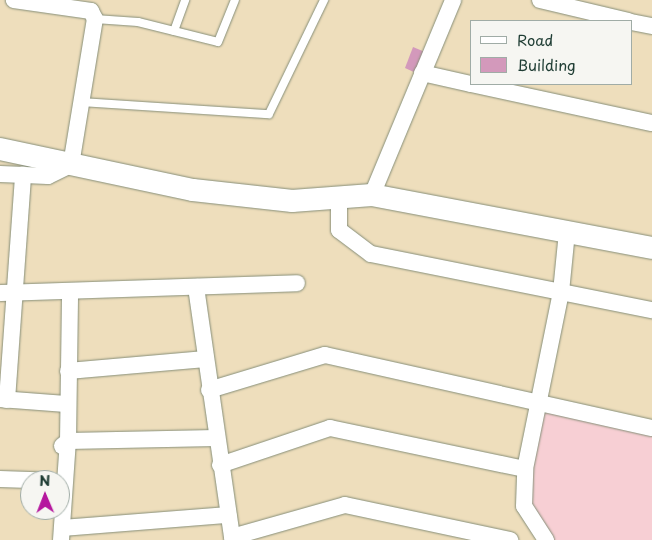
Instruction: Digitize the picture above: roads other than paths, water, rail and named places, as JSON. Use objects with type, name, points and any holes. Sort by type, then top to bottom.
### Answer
[{"type":"street","points":[[14,0],[91,12],[95,19],[71,166]]},
{"type":"street","points":[[372,195],[453,0]]},
{"type":"street","points":[[540,0],[626,20]]},
{"type":"street","points":[[632,21],[652,26]]},
{"type":"street","points":[[422,73],[470,84]]},
{"type":"street","points":[[476,85],[652,123]]},
{"type":"street","points":[[0,149],[71,166],[193,190],[292,201],[372,195],[652,248]]},
{"type":"street","points":[[0,174],[48,176],[71,166]]},
{"type":"street","points":[[23,175],[7,294],[3,400],[66,404]]},
{"type":"street","points":[[339,198],[339,230],[371,254],[652,310]]},
{"type":"street","points":[[546,540],[524,506],[525,469],[540,404],[561,292],[568,232]]},
{"type":"street","points":[[7,294],[297,283]]},
{"type":"street","points":[[196,287],[209,390],[232,539],[345,504],[510,540]]},
{"type":"street","points":[[63,470],[70,292]]},
{"type":"street","points":[[209,390],[325,355],[652,428]]},
{"type":"street","points":[[68,371],[205,359]]},
{"type":"street","points":[[220,465],[330,428],[525,469]]},
{"type":"street","points":[[65,443],[216,438]]},
{"type":"street","points":[[0,479],[20,480]]},
{"type":"street","points":[[62,520],[62,534],[228,515]]},
{"type":"street","points":[[437,524],[443,540]]},
{"type":"lane","points":[[174,31],[185,0]]},
{"type":"lane","points":[[95,19],[138,22],[218,42],[235,0]]},
{"type":"lane","points":[[81,102],[269,114],[324,0]]}]
